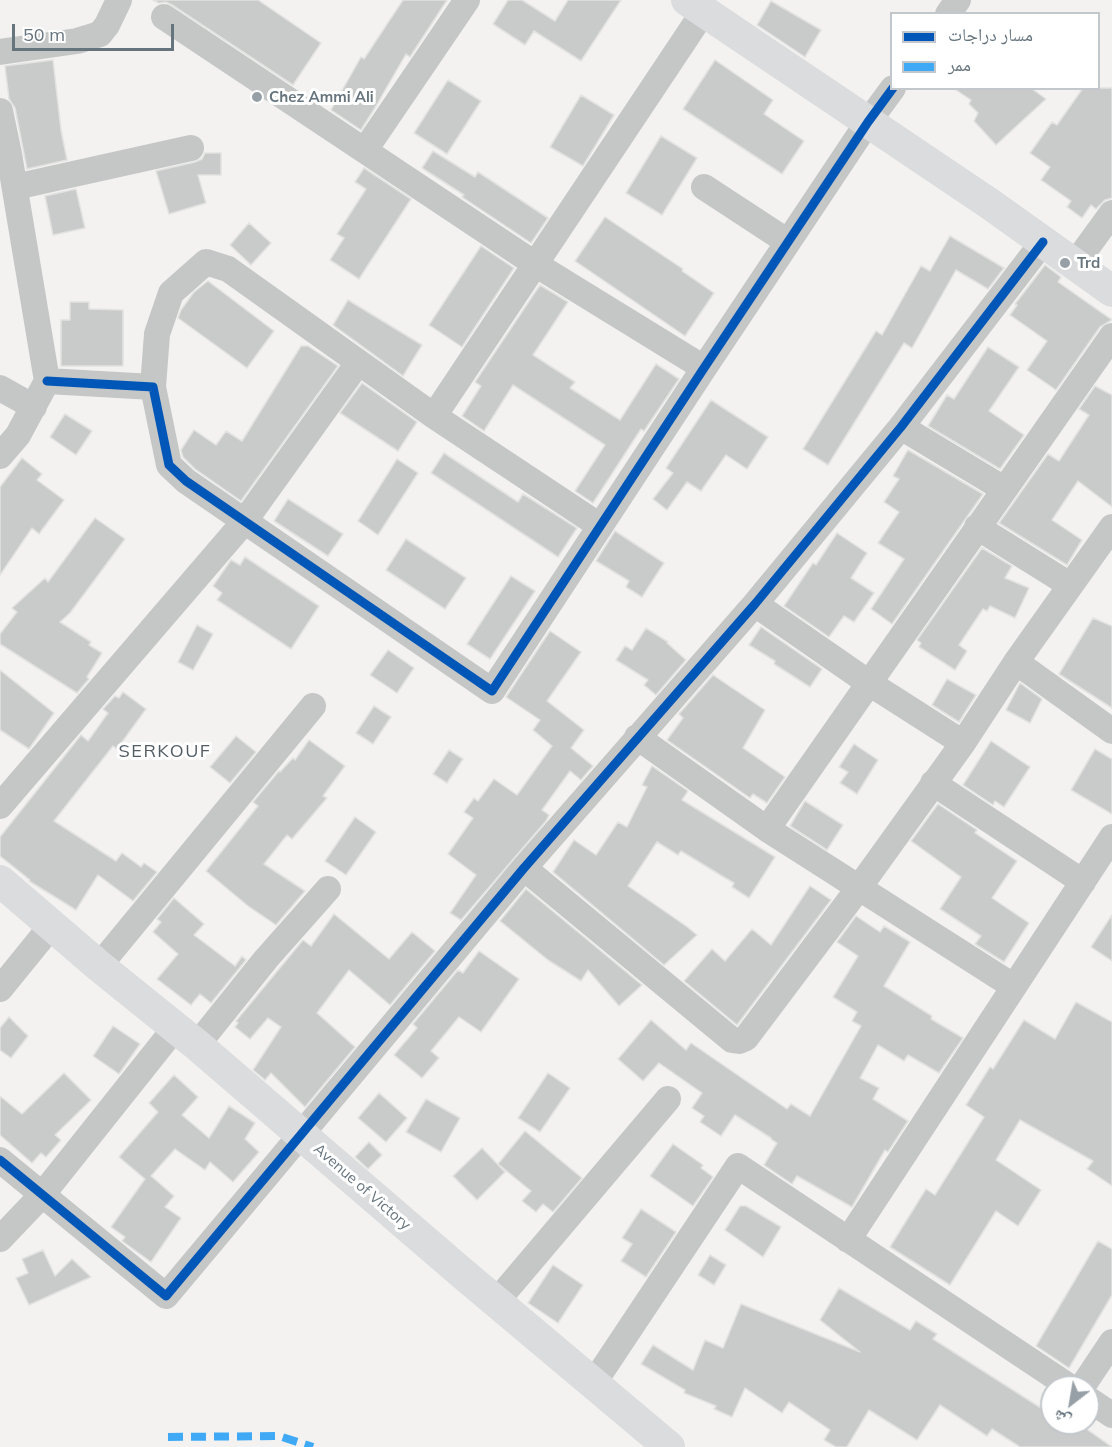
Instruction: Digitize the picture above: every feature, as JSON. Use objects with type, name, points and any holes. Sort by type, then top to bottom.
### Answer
[{"type":"main road","points":[[695,6],[1044,242],[1112,291]]},
{"type":"main road","name":"Avenue of Victory","points":[[0,881],[99,966],[186,1036],[669,1447]]},
{"type":"street","points":[[0,52],[77,41],[100,34],[119,0]]},
{"type":"street","points":[[365,150],[467,0]]},
{"type":"street","points":[[434,416],[535,264],[695,6]]},
{"type":"street","points":[[164,17],[535,264],[704,368]]},
{"type":"street","points":[[600,526],[434,416],[228,269],[206,262],[171,293],[157,334],[153,387],[169,465],[186,481],[244,522],[492,691],[704,368],[892,90]]},
{"type":"street","points":[[0,111],[5,155],[15,188],[47,381],[18,435],[0,456]]},
{"type":"street","points":[[15,188],[191,148]]},
{"type":"street","points":[[704,187],[788,242]]},
{"type":"street","points":[[1075,264],[1112,213]]},
{"type":"street","points":[[0,1160],[166,1296],[524,868],[755,604],[901,427],[1044,242]]},
{"type":"street","points":[[767,829],[1112,336]]},
{"type":"street","points":[[0,806],[244,522],[358,363]]},
{"type":"street","points":[[47,381],[153,387]]},
{"type":"street","points":[[0,388],[34,407]]},
{"type":"street","points":[[901,427],[1004,489]]},
{"type":"street","points":[[977,527],[1070,585]]},
{"type":"street","points":[[524,868],[732,1040],[739,1041],[746,1038],[858,889],[963,743],[1016,662],[1112,527]]},
{"type":"street","points":[[755,604],[869,683],[963,743]]},
{"type":"street","points":[[1016,662],[1112,731]]},
{"type":"street","points":[[99,966],[314,706]]},
{"type":"street","points":[[637,737],[767,829],[1013,986]]},
{"type":"street","points":[[933,783],[1083,882]]},
{"type":"street","points":[[848,1240],[1112,837]]},
{"type":"street","points":[[0,1239],[186,1036],[266,960],[328,890]]},
{"type":"street","points":[[0,989],[52,925]]},
{"type":"street","points":[[496,1302],[668,1098]]},
{"type":"street","points":[[593,1384],[738,1166],[1052,1375]]},
{"type":"street","points":[[1090,1375],[1112,1342]]},
{"type":"building","points":[[153,0],[258,0],[321,43],[293,85],[172,5]]},
{"type":"building","points":[[403,0],[447,0],[410,57],[406,54],[361,130],[331,110],[361,57],[364,59]]},
{"type":"building","points":[[508,0],[522,0],[555,21],[568,0],[621,0],[581,61],[534,31],[525,45],[493,24]]},
{"type":"building","points":[[771,1],[821,30],[805,57],[757,25]]},
{"type":"building","points":[[53,60],[67,160],[27,169],[15,108],[9,99],[5,66]]},
{"type":"building","points":[[715,60],[773,100],[764,114],[804,141],[782,174],[683,109]]},
{"type":"building","points":[[448,80],[481,101],[447,154],[414,133]]},
{"type":"building","points":[[1112,88],[1112,198],[1105,200],[1096,209],[1091,205],[1082,218],[1067,207],[1071,201],[1041,180],[1050,167],[1030,153],[1052,122],[1057,125],[1082,90]]},
{"type":"building","points":[[956,90],[1034,90],[1046,99],[996,145],[974,121],[978,113],[969,104],[971,100]]},
{"type":"building","points":[[581,95],[614,115],[583,166],[550,147]]},
{"type":"building","points":[[661,136],[697,158],[662,215],[626,193]]},
{"type":"building","points":[[433,151],[475,177],[478,172],[548,218],[531,243],[422,168]]},
{"type":"building","points":[[205,153],[221,153],[221,175],[198,175],[206,203],[169,214],[156,171],[195,162],[202,159]]},
{"type":"building","points":[[364,168],[411,199],[359,279],[330,260],[344,238],[337,234],[366,189],[355,182]]},
{"type":"building","points":[[76,189],[85,228],[53,235],[45,196]]},
{"type":"building","points":[[605,217],[683,269],[682,271],[714,293],[685,336],[575,261]]},
{"type":"building","points":[[249,223],[271,243],[251,265],[230,245]]},
{"type":"building","points":[[950,236],[1004,268],[988,289],[956,270],[912,348],[904,343],[828,465],[803,449],[876,331],[882,335],[921,266],[930,271]]},
{"type":"building","points":[[481,246],[514,268],[462,347],[429,325]]},
{"type":"building","points":[[1045,265],[1061,277],[1058,282],[1112,320],[1100,327],[1056,390],[1027,370],[1047,341],[1010,315],[1017,305],[1015,304]]},
{"type":"building","points":[[208,281],[274,331],[247,368],[178,318],[194,292]]},
{"type":"building","points":[[540,285],[568,302],[533,355],[575,382],[570,388],[620,420],[656,364],[679,379],[644,431],[641,429],[593,503],[575,491],[605,445],[513,385],[484,431],[462,416],[481,386],[475,382]]},
{"type":"building","points":[[348,300],[422,345],[403,376],[333,325]]},
{"type":"building","points":[[70,302],[89,302],[89,309],[123,310],[123,366],[61,366],[61,320],[70,320]]},
{"type":"building","points":[[301,346],[308,346],[338,366],[241,501],[195,469],[183,457],[181,450],[194,430],[216,445],[226,431],[242,441]]},
{"type":"building","points":[[988,347],[1019,367],[989,411],[1024,435],[1000,469],[928,426],[947,395],[954,399]]},
{"type":"building","points":[[362,383],[417,422],[398,451],[340,413]]},
{"type":"building","points":[[1095,386],[1112,395],[1112,507],[1078,481],[1052,520],[1082,540],[1067,565],[999,523],[1048,454],[1059,461],[1089,415],[1079,409]]},
{"type":"building","points":[[711,400],[768,437],[747,469],[726,455],[701,491],[687,482],[667,510],[653,499],[673,473],[666,468]]},
{"type":"building","points":[[65,414],[92,431],[76,455],[50,437]]},
{"type":"building","points":[[908,450],[983,494],[892,624],[871,609],[904,559],[878,543],[899,512],[884,502],[899,479],[893,476]]},
{"type":"building","points":[[444,453],[518,502],[523,494],[577,528],[558,557],[431,473]]},
{"type":"building","points":[[22,458],[42,474],[37,480],[64,500],[39,534],[32,528],[0,575],[0,487]]},
{"type":"building","points":[[397,459],[418,473],[378,535],[358,521]]},
{"type":"building","points":[[288,499],[343,534],[328,556],[274,521]]},
{"type":"building","points":[[95,518],[125,539],[70,613],[60,622],[91,642],[89,645],[102,653],[87,677],[89,679],[77,693],[0,644],[0,634],[17,612],[12,608],[45,578],[48,582]]},
{"type":"building","points":[[615,531],[664,563],[642,597],[626,587],[629,581],[596,561]]},
{"type":"building","points":[[837,533],[867,553],[851,578],[874,593],[854,622],[844,616],[829,637],[784,606],[813,563],[816,565]]},
{"type":"building","points":[[406,539],[466,578],[445,609],[386,570]]},
{"type":"building","points":[[982,548],[1012,566],[1005,578],[1029,588],[1015,618],[990,606],[987,611],[983,609],[959,645],[967,651],[955,670],[919,647],[921,643],[917,640]]},
{"type":"building","points":[[245,557],[319,606],[291,649],[217,600],[222,593],[213,586],[231,560],[240,565]]},
{"type":"building","points":[[511,576],[535,591],[490,659],[467,644]]},
{"type":"building","points":[[1093,618],[1112,626],[1112,708],[1059,674]]},
{"type":"building","points":[[197,625],[213,634],[193,670],[178,662]]},
{"type":"building","points":[[761,627],[822,669],[810,687],[749,645]]},
{"type":"building","points":[[646,628],[668,642],[686,660],[656,695],[644,685],[648,680],[616,660],[625,646],[632,650]]},
{"type":"building","points":[[550,631],[581,652],[547,701],[584,730],[571,748],[593,766],[581,780],[570,771],[542,810],[549,815],[546,821],[461,920],[450,913],[476,875],[448,854],[473,818],[464,812],[474,798],[478,801],[494,779],[517,795],[552,746],[533,730],[540,720],[506,697]]},
{"type":"building","points":[[388,650],[414,668],[397,693],[370,675]]},
{"type":"building","points":[[0,670],[54,713],[29,749],[0,730]]},
{"type":"building","points":[[713,675],[765,710],[743,748],[785,777],[767,803],[753,794],[750,798],[667,740],[683,718],[679,714]]},
{"type":"building","points":[[947,679],[976,695],[959,722],[932,705]]},
{"type":"building","points":[[1020,683],[1042,699],[1030,723],[1006,710]]},
{"type":"building","points":[[123,692],[146,709],[117,749],[113,746],[54,821],[116,861],[122,853],[141,867],[144,863],[157,872],[133,901],[98,875],[76,910],[29,881],[0,856],[0,837],[81,735],[88,741],[108,713],[103,709],[115,696],[119,698]]},
{"type":"building","points":[[374,706],[391,717],[373,744],[356,733]]},
{"type":"building","points":[[236,736],[256,752],[230,783],[210,767]]},
{"type":"building","points":[[309,740],[345,766],[323,796],[327,798],[292,839],[287,835],[264,864],[305,891],[276,925],[248,906],[206,871],[258,806],[253,802],[279,771],[293,758],[295,760]]},
{"type":"building","points":[[991,741],[1030,767],[1004,807],[995,801],[993,805],[963,785]]},
{"type":"building","points":[[854,744],[878,760],[857,794],[840,783],[848,772],[839,767]]},
{"type":"building","points":[[1095,749],[1112,759],[1112,814],[1071,790]]},
{"type":"building","points":[[449,750],[463,759],[447,783],[433,774]]},
{"type":"building","points":[[652,766],[688,791],[682,800],[775,857],[749,898],[732,887],[734,883],[681,851],[678,855],[657,842],[628,886],[697,935],[664,965],[553,872],[574,840],[596,855],[618,822],[627,827],[647,787],[642,785]]},
{"type":"building","points":[[805,801],[843,825],[827,850],[790,826]]},
{"type":"building","points":[[938,804],[977,830],[975,833],[1017,861],[992,898],[1029,923],[1004,962],[975,944],[981,936],[940,909],[961,877],[911,841]]},
{"type":"building","points":[[355,817],[376,832],[346,875],[325,861]]},
{"type":"building","points":[[810,886],[831,900],[737,1025],[684,981],[712,949],[725,961],[752,929],[771,945]]},
{"type":"building","points":[[526,889],[642,985],[619,1006],[588,970],[581,981],[548,960],[500,921]]},
{"type":"building","points":[[174,898],[204,924],[194,935],[235,966],[242,956],[246,960],[211,1003],[200,994],[191,1005],[157,979],[178,954],[153,932],[161,922],[157,919]]},
{"type":"building","points":[[334,914],[389,959],[412,932],[435,951],[390,1005],[349,970],[317,1013],[355,1047],[305,1107],[271,1073],[265,1080],[253,1070],[281,1027],[268,1018],[250,1039],[235,1027],[238,1023],[236,1021],[303,940],[311,946]]},
{"type":"building","points":[[1112,915],[1112,961],[1091,947]]},
{"type":"building","points":[[856,916],[880,932],[884,926],[910,942],[884,986],[963,1038],[939,1073],[908,1055],[904,1061],[878,1045],[860,1078],[879,1088],[873,1099],[908,1121],[888,1152],[885,1150],[852,1207],[797,1176],[792,1184],[764,1165],[777,1143],[735,1115],[721,1136],[700,1122],[704,1116],[692,1108],[702,1093],[659,1063],[643,1081],[618,1059],[651,1020],[686,1050],[691,1043],[787,1109],[791,1104],[810,1116],[861,1026],[852,1021],[857,1012],[833,997],[858,956],[837,942]]},
{"type":"building","points":[[479,951],[519,979],[481,1032],[459,1017],[431,1051],[439,1058],[422,1078],[394,1055],[417,1028],[413,1024],[458,970],[463,973]]},
{"type":"building","points":[[1076,1002],[1112,1022],[1112,1186],[1087,1169],[1093,1161],[1020,1120],[996,1160],[1041,1190],[1018,1226],[996,1211],[950,1285],[890,1247],[926,1189],[935,1195],[984,1117],[966,1105],[990,1067],[993,1069],[1024,1020],[1055,1039]]},
{"type":"building","points":[[9,1017],[28,1036],[11,1058],[0,1050],[0,1028]]},
{"type":"building","points":[[113,1026],[140,1044],[119,1074],[93,1056]]},
{"type":"building","points":[[64,1073],[91,1100],[55,1135],[61,1140],[46,1157],[41,1153],[32,1163],[0,1135],[0,1096],[22,1114]]},
{"type":"building","points":[[548,1073],[570,1088],[540,1132],[518,1118]]},
{"type":"building","points":[[174,1075],[198,1097],[182,1115],[209,1138],[229,1106],[255,1123],[245,1139],[259,1152],[233,1182],[210,1162],[205,1170],[175,1149],[151,1176],[174,1196],[165,1207],[181,1218],[151,1262],[122,1241],[125,1237],[111,1227],[145,1179],[119,1157],[158,1112],[149,1103]]},
{"type":"building","points":[[379,1093],[407,1118],[386,1142],[358,1118]]},
{"type":"building","points":[[426,1099],[460,1118],[441,1152],[406,1132]]},
{"type":"building","points":[[525,1131],[582,1178],[553,1212],[543,1204],[536,1212],[522,1201],[531,1191],[498,1164]]},
{"type":"building","points":[[369,1142],[382,1155],[368,1169],[355,1157]]},
{"type":"building","points":[[673,1144],[703,1165],[701,1168],[713,1177],[693,1206],[650,1176]]},
{"type":"building","points":[[482,1148],[505,1172],[477,1200],[453,1176]]},
{"type":"building","points":[[740,1206],[746,1206],[781,1227],[763,1257],[725,1230]]},
{"type":"building","points":[[641,1209],[676,1232],[646,1277],[621,1261],[632,1244],[622,1238]]},
{"type":"building","points":[[1098,1241],[1112,1249],[1112,1295],[1069,1368],[1036,1346]]},
{"type":"building","points":[[43,1250],[55,1276],[72,1259],[91,1277],[29,1305],[16,1278],[28,1273],[22,1259]]},
{"type":"building","points":[[710,1255],[726,1265],[714,1285],[698,1275]]},
{"type":"building","points":[[553,1265],[583,1285],[558,1323],[528,1303]]},
{"type":"building","points":[[839,1288],[910,1330],[916,1321],[937,1334],[933,1339],[1040,1407],[1040,1435],[1095,1435],[1112,1447],[1020,1447],[992,1429],[987,1436],[940,1405],[917,1440],[869,1410],[847,1447],[836,1447],[824,1440],[830,1430],[789,1402],[782,1413],[745,1388],[732,1417],[714,1409],[716,1406],[684,1393],[685,1390],[641,1364],[653,1345],[693,1370],[705,1340],[723,1348],[741,1304],[860,1352],[820,1320]]},
{"type":"marked path","points":[[168,1437],[279,1436],[313,1447]]},
{"type":"cycle path","points":[[47,381],[153,387],[169,465],[186,481],[492,691],[704,368],[892,90]]},
{"type":"cycle path","points":[[0,1160],[166,1296],[524,868],[755,604],[901,427],[1043,242]]},
{"type":"place","name":"Chez Ammi Ali","points":[[257,97]]},
{"type":"place","name":"Trd","points":[[1065,263]]},
{"type":"district","name":"SERKOUF","points":[[165,752]]}]
